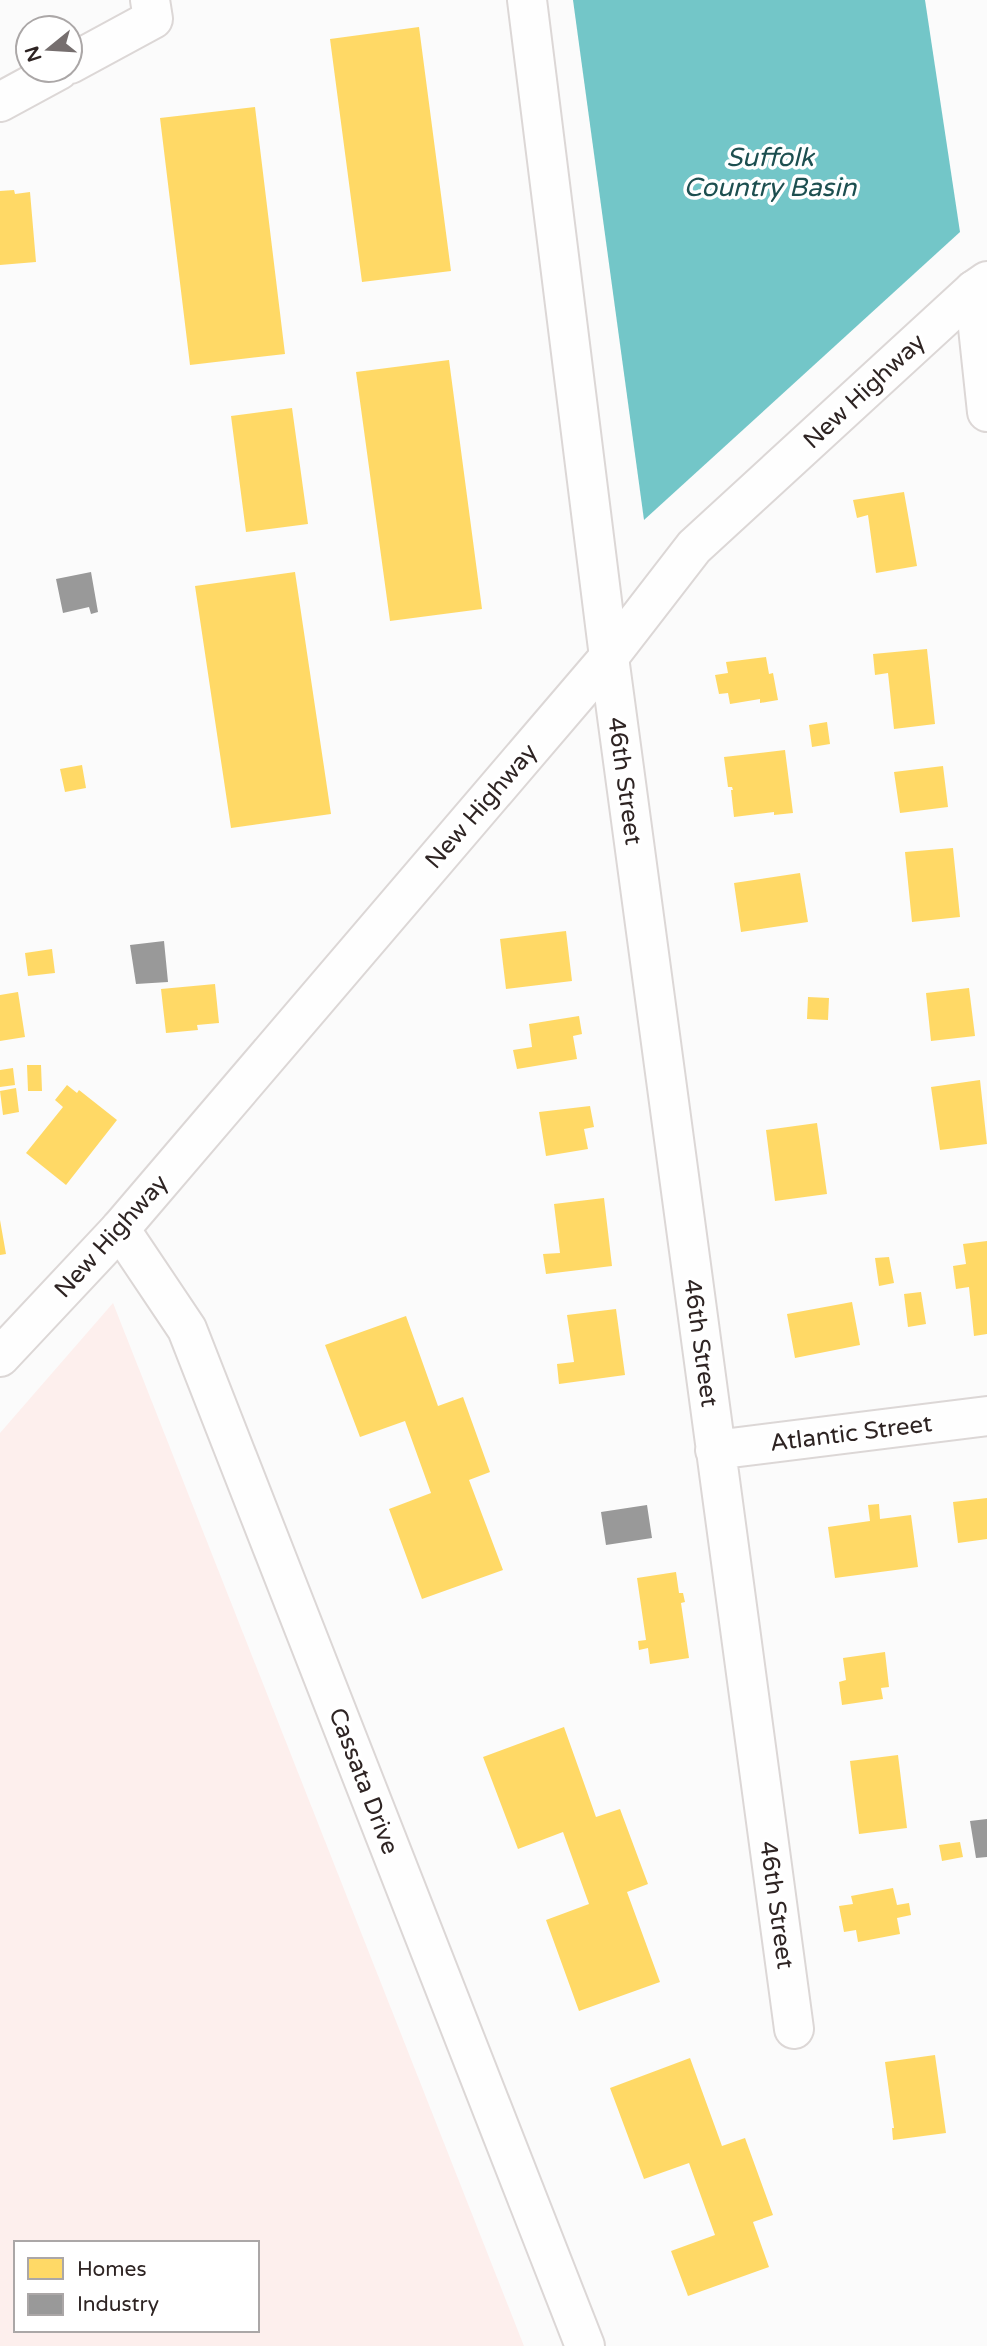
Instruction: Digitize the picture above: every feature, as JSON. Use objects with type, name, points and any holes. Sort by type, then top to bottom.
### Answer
[{"type":"street","name":"46th Street","points":[[527,0],[609,657],[794,2029]]},
{"type":"street","points":[[84,54],[151,9]]},
{"type":"street","points":[[0,102],[33,84]]},
{"type":"street","name":"New Highway","points":[[0,1357],[120,1229],[609,657],[694,547],[980,286]]},
{"type":"street","points":[[980,286],[987,412]]},
{"type":"street","name":"Cassata Drive","points":[[120,1229],[187,1329],[585,2346]]},
{"type":"street","name":"Atlantic Street","points":[[715,1450],[987,1416]]},
{"type":"shaded area","points":[[113,1303],[524,2346],[0,2346],[0,1433]]},
{"type":"water","name":"Suffolk Country Basin","points":[[573,0],[925,0],[960,232],[644,520]]},
{"type":"building: Homes","points":[[419,27],[451,271],[362,282],[330,39]]},
{"type":"building: Homes","points":[[255,107],[285,354],[190,365],[160,118]]},
{"type":"building: Homes","points":[[14,190],[15,194],[30,192],[36,262],[0,265],[0,191]]},
{"type":"building: Homes","points":[[449,360],[482,609],[390,621],[356,372]]},
{"type":"building: Homes","points":[[292,408],[308,524],[246,532],[231,416]]},
{"type":"building: Homes","points":[[904,492],[917,566],[876,573],[868,515],[857,518],[853,500]]},
{"type":"building: Homes","points":[[295,572],[331,814],[231,828],[195,586]]},
{"type":"building: Homes","points":[[927,649],[935,724],[894,729],[888,673],[875,675],[873,654]]},
{"type":"building: Homes","points":[[766,657],[769,674],[773,673],[778,700],[760,703],[760,699],[730,704],[728,693],[719,694],[715,675],[728,673],[726,662]]},
{"type":"building: Homes","points":[[827,722],[830,744],[812,747],[809,725]]},
{"type":"building: Homes","points":[[785,750],[793,813],[774,815],[774,812],[734,817],[733,790],[728,787],[724,757]]},
{"type":"building: Homes","points":[[82,765],[86,788],[65,792],[60,769]]},
{"type":"building: Homes","points":[[943,766],[948,807],[900,813],[894,772]]},
{"type":"building: Homes","points":[[953,848],[960,917],[912,922],[905,852]]},
{"type":"building: Homes","points":[[800,873],[808,922],[741,932],[734,883]]},
{"type":"building: Homes","points":[[566,931],[572,981],[506,989],[500,939]]},
{"type":"building: Homes","points":[[52,949],[55,973],[28,976],[25,953]]},
{"type":"building: Homes","points":[[215,984],[219,1023],[197,1025],[198,1030],[166,1033],[161,989]]},
{"type":"building: Homes","points":[[969,988],[975,1036],[931,1041],[926,993]]},
{"type":"building: Homes","points":[[18,992],[25,1037],[0,1041],[0,995]]},
{"type":"building: Homes","points":[[808,997],[829,998],[828,1020],[807,1019]]},
{"type":"building: Homes","points":[[579,1016],[582,1034],[573,1036],[577,1059],[517,1069],[513,1050],[532,1047],[529,1024]]},
{"type":"building: Homes","points":[[27,1065],[41,1065],[42,1091],[28,1091]]},
{"type":"building: Homes","points":[[13,1068],[15,1085],[0,1087],[0,1070]]},
{"type":"building: Homes","points":[[980,1080],[987,1144],[940,1150],[931,1087]]},
{"type":"building: Homes","points":[[67,1085],[77,1093],[79,1090],[117,1120],[66,1185],[26,1153],[63,1107],[55,1100]]},
{"type":"building: Homes","points":[[16,1088],[19,1112],[3,1115],[0,1091]]},
{"type":"building: Homes","points":[[590,1106],[594,1127],[584,1129],[588,1149],[546,1156],[539,1112]]},
{"type":"building: Homes","points":[[817,1123],[827,1194],[775,1201],[766,1130]]},
{"type":"building: Homes","points":[[604,1198],[612,1266],[546,1274],[543,1254],[560,1253],[554,1204]]},
{"type":"building: Homes","points":[[0,1220],[6,1254],[0,1255]]},
{"type":"building: Homes","points":[[987,1241],[987,1334],[974,1336],[969,1287],[956,1289],[953,1266],[966,1264],[963,1244]]},
{"type":"building: Homes","points":[[889,1257],[894,1283],[879,1286],[875,1258]]},
{"type":"building: Homes","points":[[921,1292],[926,1324],[908,1327],[904,1294]]},
{"type":"building: Homes","points":[[852,1302],[860,1345],[795,1358],[787,1314]]},
{"type":"building: Homes","points":[[616,1309],[625,1375],[559,1384],[557,1364],[574,1362],[567,1315]]},
{"type":"building: Homes","points":[[406,1316],[438,1406],[463,1397],[490,1472],[469,1480],[503,1570],[422,1599],[389,1509],[431,1493],[405,1421],[360,1437],[325,1345]]},
{"type":"building: Homes","points":[[987,1498],[987,1539],[958,1543],[953,1502]]},
{"type":"building: Homes","points":[[879,1504],[880,1519],[911,1515],[918,1567],[835,1578],[828,1527],[870,1521],[868,1505]]},
{"type":"building: Homes","points":[[676,1572],[679,1593],[683,1593],[685,1602],[681,1603],[689,1658],[650,1664],[648,1648],[639,1650],[638,1641],[646,1640],[637,1578]]},
{"type":"building: Homes","points":[[885,1652],[889,1687],[881,1688],[883,1699],[842,1705],[839,1682],[846,1680],[843,1658]]},
{"type":"building: Homes","points":[[564,1727],[596,1817],[620,1809],[648,1884],[627,1892],[660,1982],[579,2011],[546,1920],[589,1904],[563,1832],[518,1849],[483,1757]]},
{"type":"building: Homes","points":[[898,1755],[907,1828],[859,1834],[850,1761]]},
{"type":"building: Homes","points":[[960,1842],[963,1857],[942,1861],[939,1845]]},
{"type":"building: Homes","points":[[893,1888],[897,1905],[909,1903],[911,1915],[897,1918],[900,1934],[858,1942],[856,1930],[844,1932],[839,1906],[853,1904],[851,1896]]},
{"type":"building: Homes","points":[[935,2055],[946,2133],[893,2140],[894,2128],[885,2062]]},
{"type":"building: Homes","points":[[690,2058],[722,2146],[745,2138],[773,2215],[753,2222],[769,2267],[688,2296],[671,2251],[715,2235],[689,2163],[644,2179],[610,2088]]},
{"type":"building: Industry","points":[[91,572],[98,612],[91,614],[89,607],[63,613],[56,579]]},
{"type":"building: Industry","points":[[164,941],[168,982],[136,984],[130,945]]},
{"type":"building: Industry","points":[[647,1505],[652,1538],[606,1545],[601,1512]]},
{"type":"building: Industry","points":[[987,1819],[987,1857],[976,1858],[970,1821]]}]
